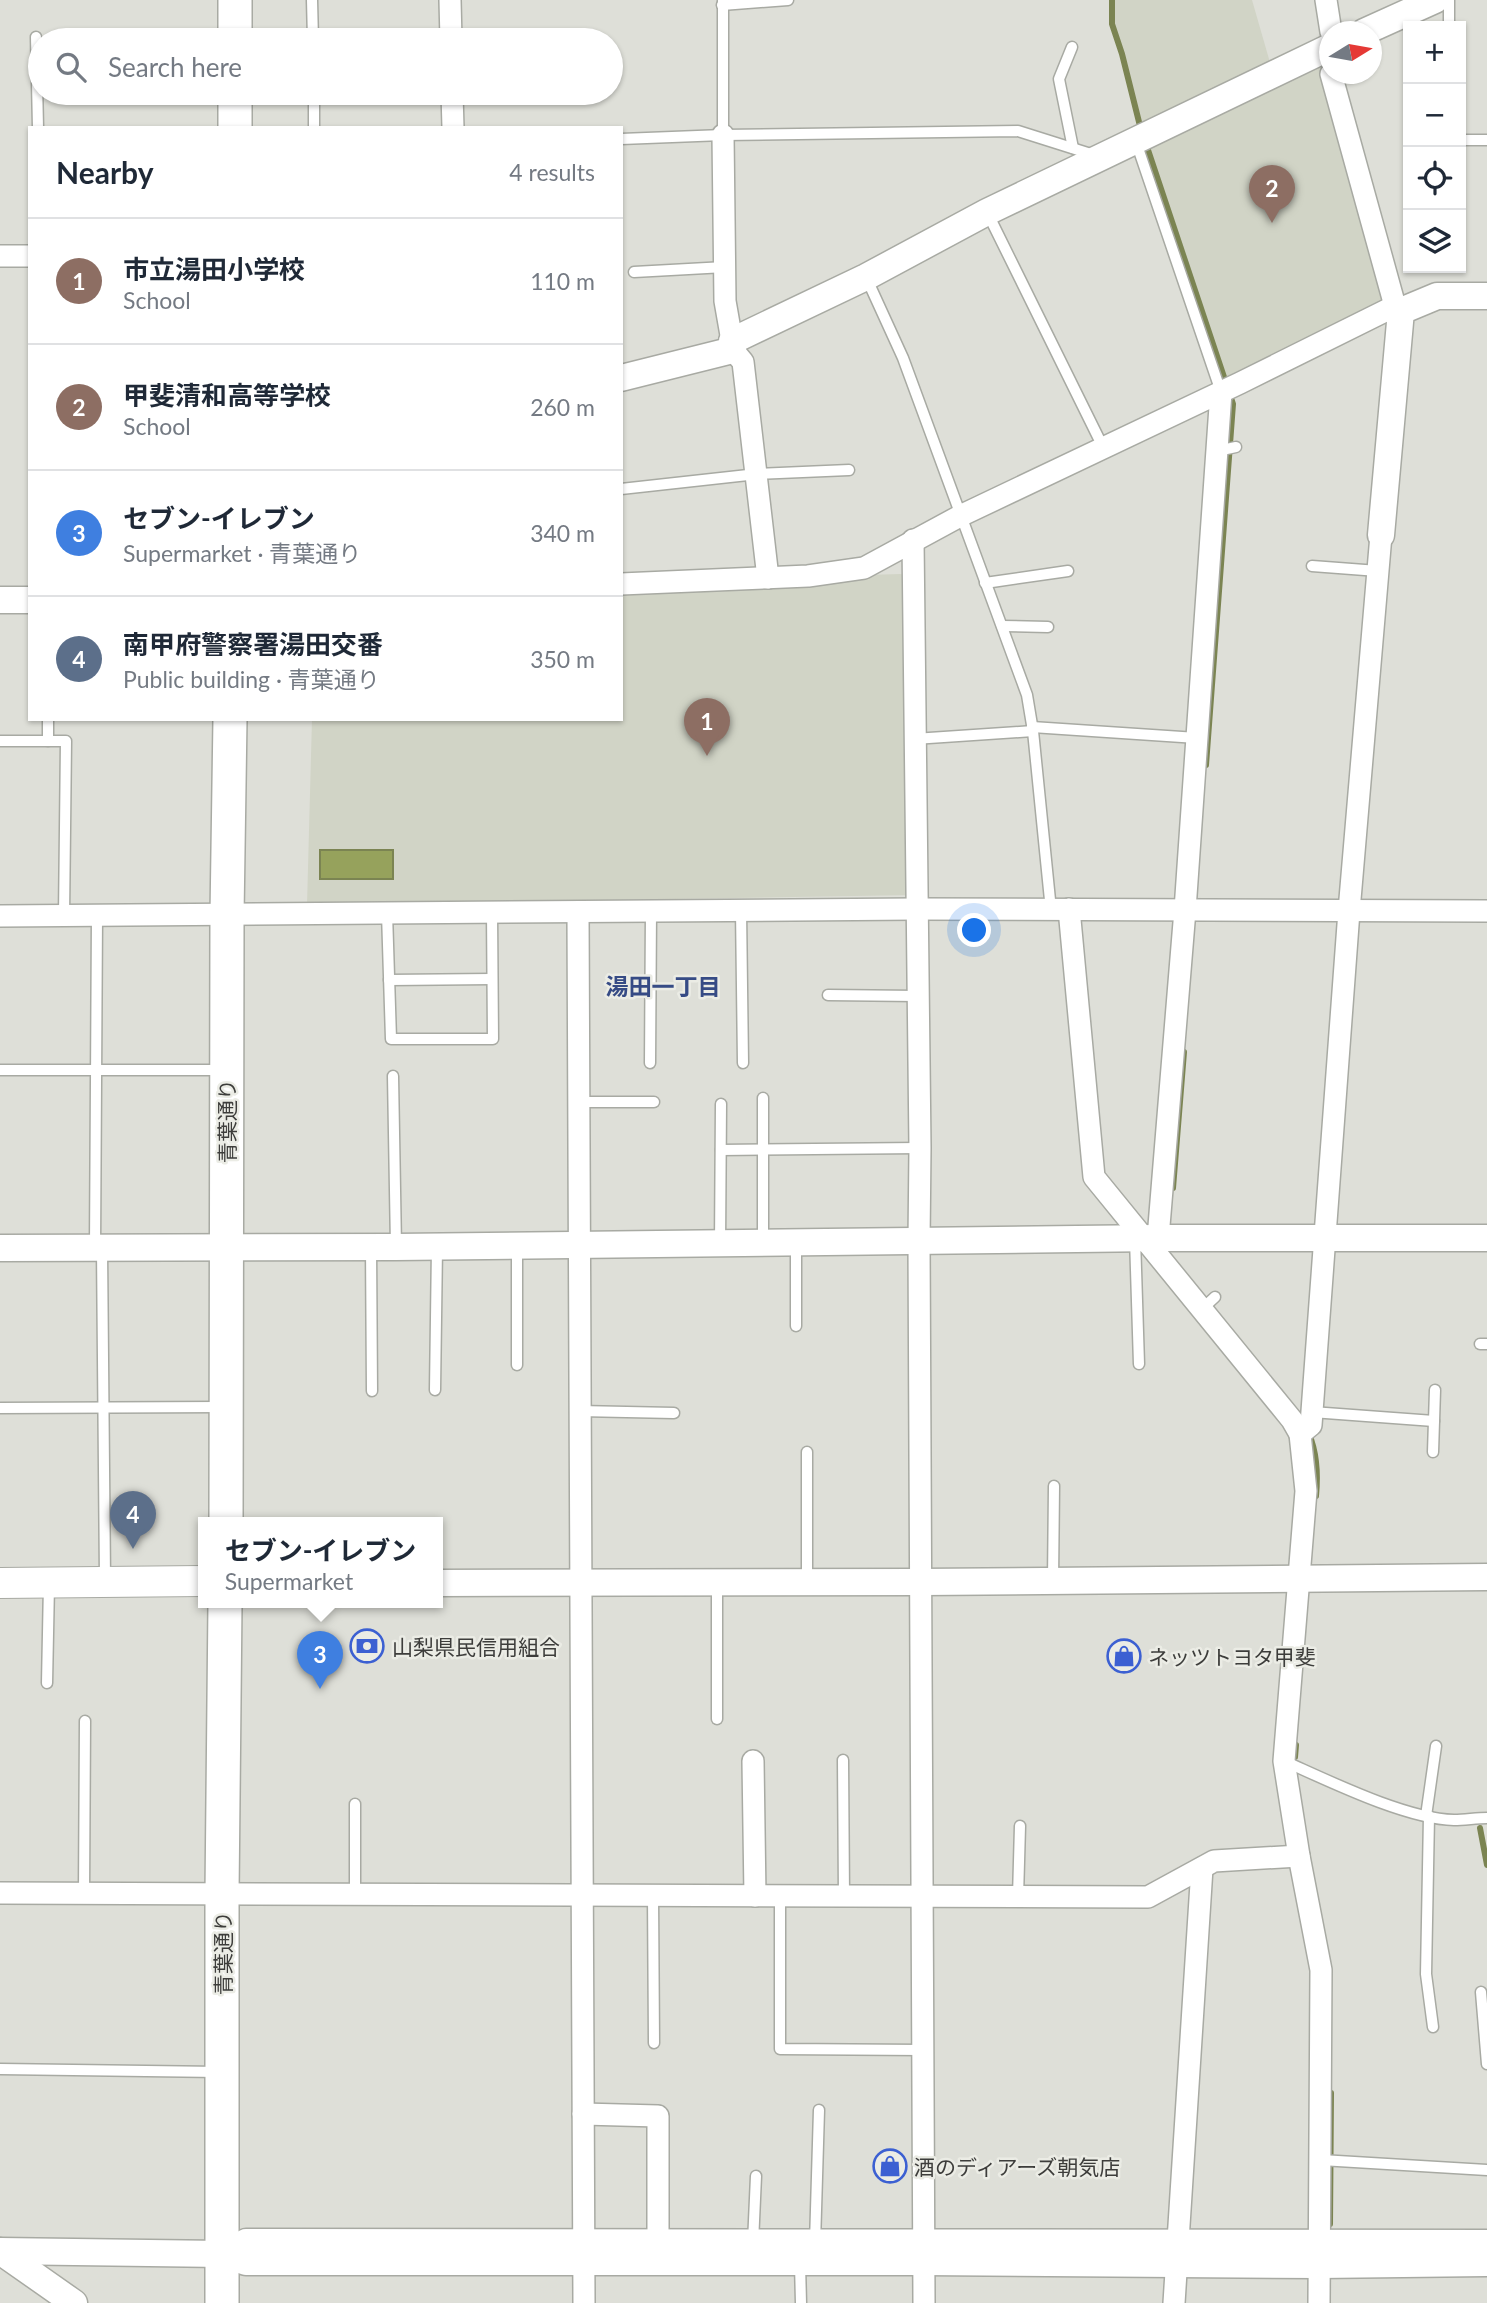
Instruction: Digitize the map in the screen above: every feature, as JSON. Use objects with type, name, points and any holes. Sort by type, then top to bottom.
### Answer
[{"type":"main road","points":[[235,0],[235,28]]},
{"type":"main road","points":[[235,105],[236,126]]},
{"type":"main road","name":"青葉通り","points":[[226,1517],[226,1070],[230,721]]},
{"type":"main road","points":[[0,1583],[198,1581]]},
{"type":"main road","name":"青葉通り","points":[[222,2303],[225,1608]]},
{"type":"street","points":[[450,0],[451,28]]},
{"type":"street","points":[[1326,0],[1327,21]]},
{"type":"street","points":[[1382,24],[1435,0]]},
{"type":"street","points":[[623,376],[733,345],[987,212],[1319,59]]},
{"type":"street","points":[[1319,2303],[1319,2255],[1328,2160],[1321,1970],[1284,1761],[1306,1490],[1306,1426],[1325,1237],[1398,308],[1337,84]]},
{"type":"street","points":[[452,105],[453,126]]},
{"type":"street","points":[[723,135],[725,301],[733,345],[743,362],[768,578]]},
{"type":"street","points":[[0,256],[28,257]]},
{"type":"street","points":[[623,584],[808,576],[864,568],[960,516],[1398,308],[1437,296],[1487,296]]},
{"type":"street","points":[[1145,1238],[1190,910],[1198,810],[1197,737],[1210,645],[1220,514],[1219,472],[1228,389]]},
{"type":"street","points":[[912,540],[920,1148],[924,2303]]},
{"type":"street","points":[[0,600],[28,600]]},
{"type":"street","points":[[0,916],[916,909],[1487,911]]},
{"type":"street","points":[[1060,910],[1094,1177],[1145,1238],[1207,1304],[1292,1420],[1306,1426]]},
{"type":"street","points":[[578,912],[584,2303]]},
{"type":"street","points":[[0,1248],[579,1246],[1145,1238],[1487,1238]]},
{"type":"street","points":[[443,1583],[1487,1577]]},
{"type":"street","points":[[753,1761],[755,1896]]},
{"type":"street","points":[[0,1893],[1148,1897],[1214,1861],[1299,1856]]},
{"type":"street","points":[[1174,2303],[1202,1868]]},
{"type":"street","points":[[583,2114],[658,2116],[658,2242]]},
{"type":"street","points":[[584,2253],[658,2242],[753,2243],[808,2253]]},
{"type":"street","points":[[1319,2255],[1487,2244]]},
{"type":"street","points":[[0,2251],[223,2254],[246,2262],[584,2253],[924,2252],[1319,2255],[1487,2263]]},
{"type":"street","points":[[0,2251],[74,2303]]},
{"type":"lane","points":[[312,0],[313,28]]},
{"type":"lane","points":[[723,135],[722,2],[788,0]]},
{"type":"lane","points":[[1449,0],[1449,21]]},
{"type":"lane","points":[[1072,47],[1059,79],[1073,148]]},
{"type":"lane","points":[[37,105],[38,126]]},
{"type":"lane","points":[[314,105],[314,126]]},
{"type":"lane","points":[[623,139],[1018,131],[1103,158]]},
{"type":"lane","points":[[1141,139],[1228,389]]},
{"type":"lane","points":[[1466,140],[1487,139]]},
{"type":"lane","points":[[987,212],[1103,447]]},
{"type":"lane","points":[[634,272],[724,267]]},
{"type":"lane","points":[[866,277],[903,358],[1027,695],[1060,910]]},
{"type":"lane","points":[[623,489],[757,474],[849,470]]},
{"type":"lane","points":[[1312,566],[1378,571]]},
{"type":"lane","points":[[985,583],[1068,570]]},
{"type":"lane","points":[[1002,626],[1048,627]]},
{"type":"lane","points":[[48,721],[48,741]]},
{"type":"lane","points":[[914,739],[1033,729],[1197,737]]},
{"type":"lane","points":[[0,741],[66,741],[64,916]]},
{"type":"lane","points":[[741,910],[743,1063]]},
{"type":"lane","points":[[650,911],[650,1063]]},
{"type":"lane","points":[[387,913],[391,1039],[493,1039],[492,913]]},
{"type":"lane","points":[[97,916],[105,1582]]},
{"type":"lane","points":[[389,980],[492,979]]},
{"type":"lane","points":[[828,995],[918,996]]},
{"type":"lane","points":[[0,1070],[226,1070]]},
{"type":"lane","points":[[372,1391],[384,1247],[393,1076]]},
{"type":"lane","points":[[763,1098],[763,1243]]},
{"type":"lane","points":[[578,1102],[654,1102]]},
{"type":"lane","points":[[720,1244],[721,1104]]},
{"type":"lane","points":[[721,1150],[920,1148]]},
{"type":"lane","points":[[1139,1364],[1145,1238]]},
{"type":"lane","points":[[796,1242],[796,1326]]},
{"type":"lane","points":[[516,1365],[517,1246]]},
{"type":"lane","points":[[435,1390],[437,1247]]},
{"type":"lane","points":[[1433,1452],[1435,1390]]},
{"type":"lane","points":[[0,1408],[226,1407]]},
{"type":"lane","points":[[579,1411],[674,1413]]},
{"type":"lane","points":[[1306,1426],[1434,1421]]},
{"type":"lane","points":[[807,1452],[807,1583]]},
{"type":"lane","points":[[1053,1581],[1054,1486]]},
{"type":"lane","points":[[47,1683],[49,1582]]},
{"type":"lane","points":[[716,1583],[717,1718]]},
{"type":"lane","points":[[84,1894],[85,1721]]},
{"type":"lane","points":[[1433,2027],[1426,1974],[1427,1816],[1436,1746]]},
{"type":"lane","points":[[843,1760],[844,1896]]},
{"type":"lane","points":[[1284,1761],[1388,1805],[1427,1816],[1453,1820],[1487,1818]]},
{"type":"lane","points":[[355,1804],[355,1895]]},
{"type":"lane","points":[[1018,1896],[1020,1826]]},
{"type":"lane","points":[[653,1896],[654,2043]]},
{"type":"lane","points":[[780,1896],[780,2049],[923,2050]]},
{"type":"lane","points":[[1481,1992],[1487,2064]]},
{"type":"lane","points":[[0,2069],[222,2072]]},
{"type":"lane","points":[[801,2303],[808,2253],[819,2110]]},
{"type":"lane","points":[[1328,2160],[1487,2170]]},
{"type":"lane","points":[[753,2243],[756,2176]]},
{"type":"shaded area","points":[[1112,0],[1252,0],[1271,66],[1140,127],[1112,24]]},
{"type":"shaded area","points":[[1319,64],[1319,84],[1330,84],[1392,298],[1225,379],[1147,148]]},
{"type":"shaded area","points":[[909,575],[915,895],[307,905],[312,721],[623,721],[623,586],[768,578]]},
{"type":"shaded area","points":[[320,850],[393,850],[393,879],[320,879]]},
{"type":"waterway","points":[[1112,0],[1112,24],[1141,130]]},
{"type":"waterway","points":[[1146,144],[1233,404],[1206,765]]},
{"type":"waterway","points":[[1173,1188],[1184,1052]]},
{"type":"waterway","points":[[1309,1434],[1316,1464],[1316,1496]]},
{"type":"waterway","points":[[1295,1757],[1296,1745]]},
{"type":"waterway","points":[[1480,1828],[1487,1865]]},
{"type":"waterway","points":[[1330,2224],[1331,2093]]},
{"type":"place","name":"甲斐清和高等学校","points":[[1272,223]]},
{"type":"place","name":"市立湯田小学校","points":[[707,756]]},
{"type":"place","name":"南甲府警察署湯田交番","points":[[133,1549]]},
{"type":"place","name":"山梨県民信用組合","points":[[367,1646]]},
{"type":"place","name":"ネッツトヨタ甲斐","points":[[1124,1656]]},
{"type":"place","name":"セブン-イレブン","points":[[320,1689]]},
{"type":"place","name":"酒のディアーズ朝気店","points":[[890,2166]]},
{"type":"district","name":"湯田一丁目","points":[[663,986]]}]
